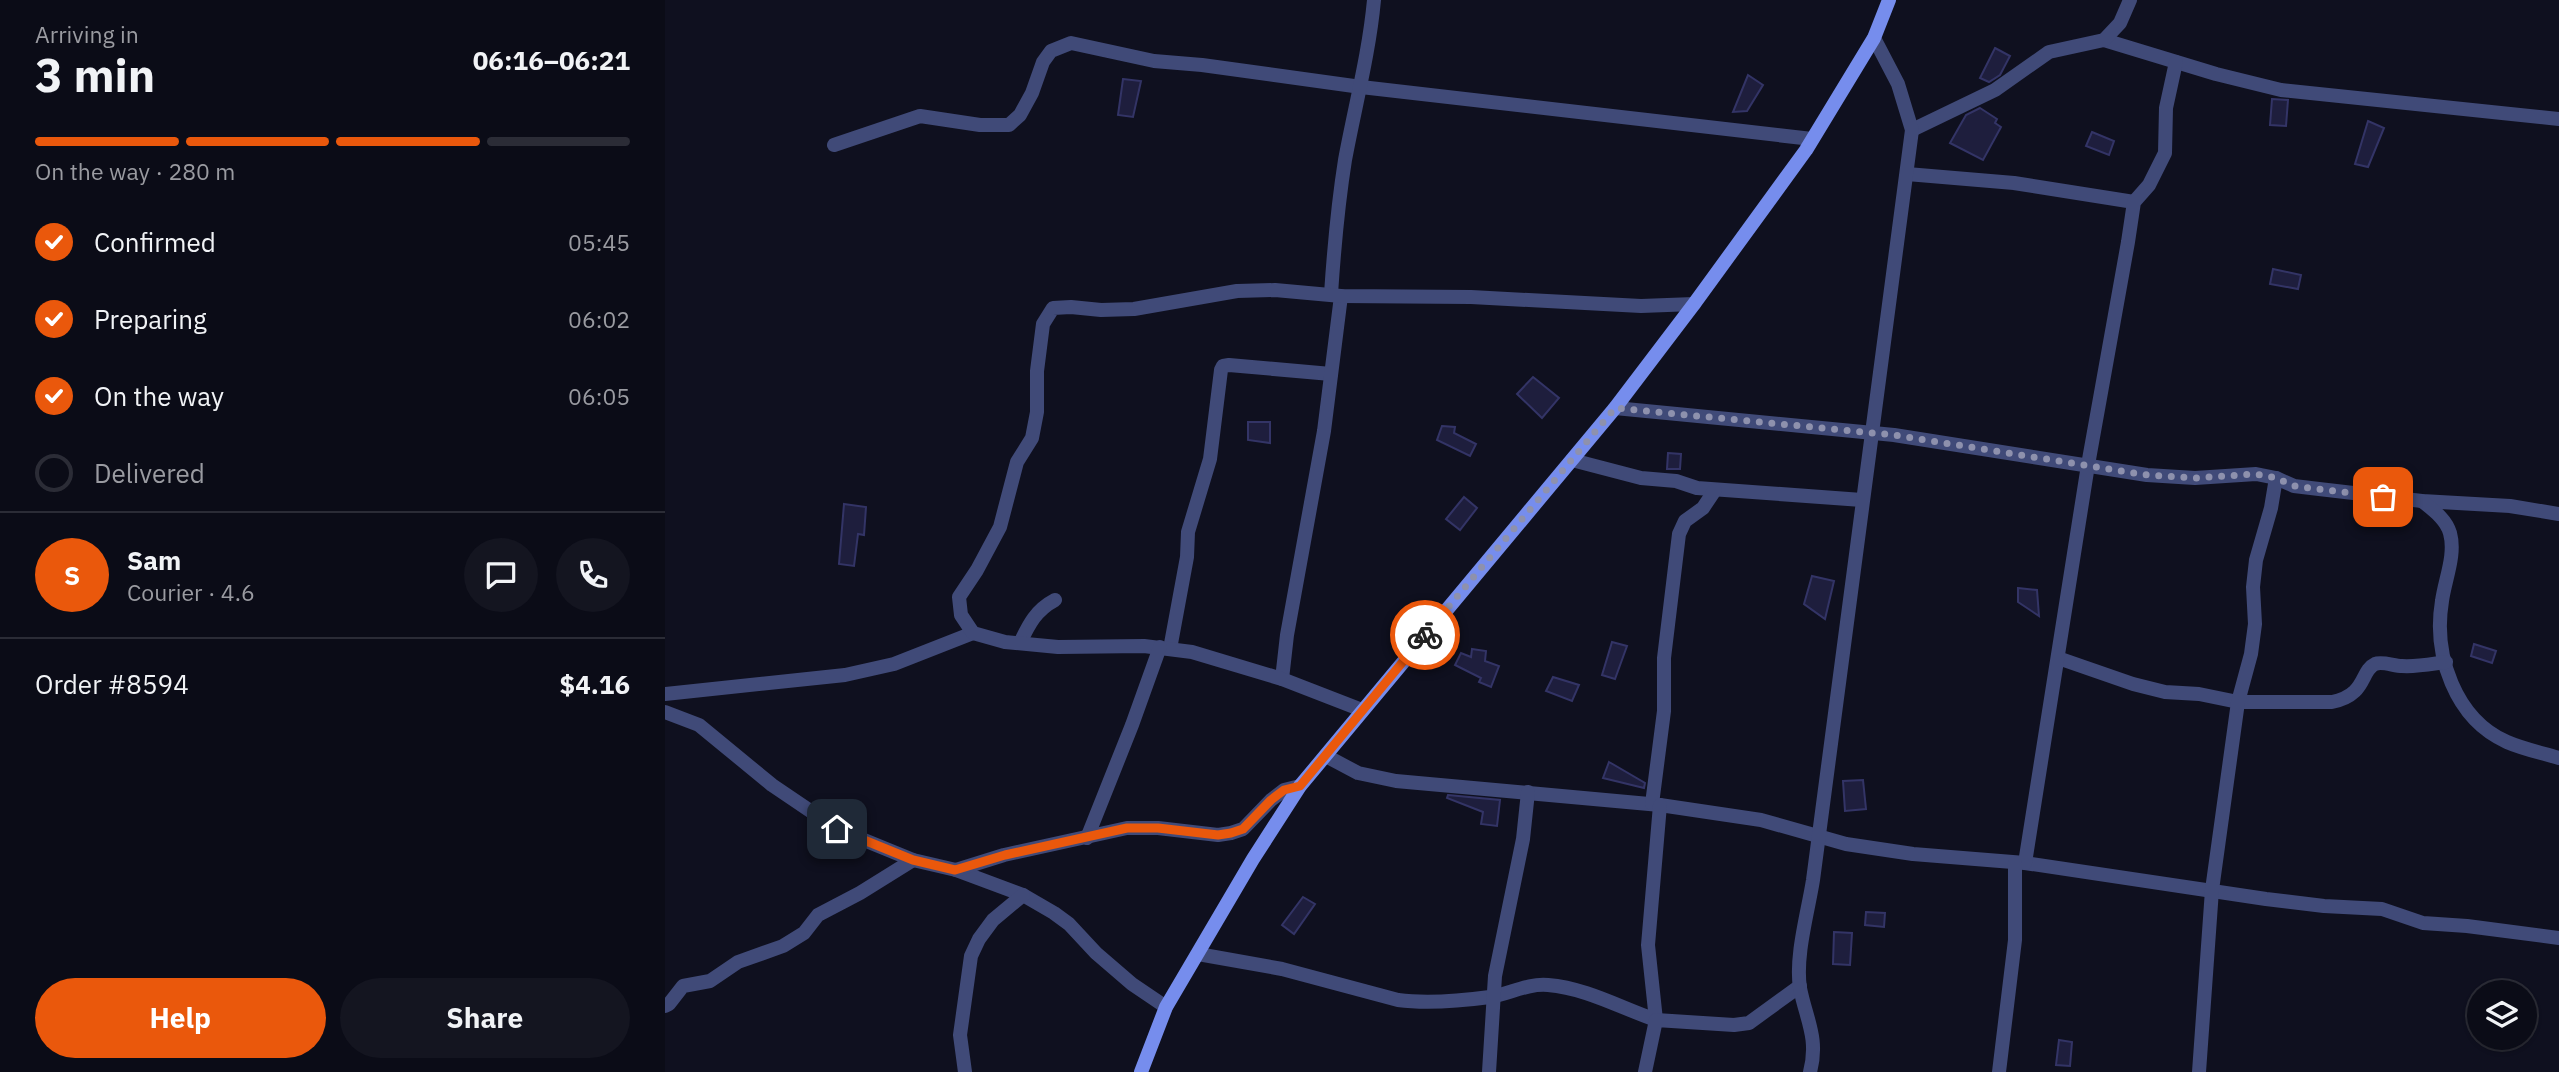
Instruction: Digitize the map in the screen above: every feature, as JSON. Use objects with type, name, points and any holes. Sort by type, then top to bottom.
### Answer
[{"type":"main road","points":[[1141,1072],[1166,1007],[1253,859],[1300,786],[1615,408],[1694,304],[1812,139],[1874,38],[1889,0]]},
{"type":"street","points":[[1282,679],[1287,635],[1324,431],[1331,374],[1345,160],[1361,87],[1374,0]]},
{"type":"street","points":[[2104,40],[2120,23],[2130,0]]},
{"type":"street","points":[[1810,1072],[1814,1042],[1800,986],[1802,945],[1912,130],[1898,84],[1874,38]]},
{"type":"street","points":[[1912,130],[1994,90],[2049,52],[2104,40],[2281,90],[2559,119]]},
{"type":"street","points":[[834,145],[920,116],[980,125],[1009,125],[1020,115],[1032,93],[1043,62],[1051,51],[1071,43],[1142,60],[1812,139]]},
{"type":"street","points":[[1999,1072],[2015,940],[2020,863],[2134,202],[2149,185],[2165,153],[2166,108],[2176,62]]},
{"type":"street","points":[[1907,174],[2014,183],[2134,202]]},
{"type":"street","points":[[1362,710],[1282,679],[1192,652],[1165,648],[1058,647],[991,639],[973,632],[961,615],[959,597],[1000,527],[1017,462],[1032,438],[1037,412],[1037,371],[1043,324],[1053,308],[1135,309],[1237,291],[1471,297],[1641,306],[1694,304]]},
{"type":"street","points":[[1087,838],[1165,648],[1187,557],[1188,532],[1210,459],[1223,366],[1331,374]]},
{"type":"street","points":[[1615,408],[1871,433],[2147,475],[2195,478],[2256,474],[2276,478],[2294,486],[2422,501],[2498,505],[2559,514]]},
{"type":"street","points":[[1572,460],[1641,478],[1676,481],[1696,488],[1862,500]]},
{"type":"street","points":[[2199,1072],[2212,890],[2238,702],[2251,654],[2255,624],[2253,587],[2256,560],[2271,508],[2276,478]]},
{"type":"street","points":[[1645,1072],[1656,1020],[1648,945],[1664,711],[1664,658],[1679,534],[1685,521],[1703,508],[1716,490]]},
{"type":"street","points":[[2422,501],[2442,519],[2449,531],[2452,548],[2441,603],[2439,629],[2450,680],[2463,706],[2484,727],[2507,742],[2559,758]]},
{"type":"street","points":[[1020,643],[1035,615],[1042,607],[1055,600]]},
{"type":"street","points":[[665,694],[845,675],[894,664],[973,632]]},
{"type":"street","points":[[2057,658],[2165,692],[2199,694],[2238,702],[2343,700],[2354,693],[2373,665],[2378,663],[2401,666],[2446,662]]},
{"type":"street","points":[[665,712],[699,725],[772,785],[837,829],[913,860],[955,870],[1023,895],[1069,924],[1096,953],[1132,984],[1166,1007]]},
{"type":"street","points":[[1327,756],[1358,773],[1397,781],[1656,805],[1761,820],[1846,844],[1913,854],[2020,863],[2324,906],[2382,909],[2423,923],[2559,938]]},
{"type":"street","points":[[955,870],[1005,855],[1127,828],[1158,828],[1218,835],[1231,833],[1243,829],[1284,790],[1300,786]]},
{"type":"street","points":[[1489,1072],[1492,996],[1523,839],[1528,792]]},
{"type":"street","points":[[665,1006],[684,986],[710,981],[738,962],[764,955],[793,941],[818,915],[913,860]]},
{"type":"street","points":[[965,1072],[960,1035],[971,956],[993,920],[1023,895]]},
{"type":"street","points":[[1198,954],[1282,969],[1398,1000],[1432,1002],[1492,996],[1547,984],[1597,997],[1656,1020],[1734,1025],[1749,1023],[1800,986]]},
{"type":"building","points":[[1995,48],[2010,56],[2000,75],[1989,82],[1980,78]]},
{"type":"building","points":[[1748,75],[1763,85],[1747,111],[1733,112]]},
{"type":"building","points":[[1123,79],[1141,81],[1133,117],[1118,115]]},
{"type":"building","points":[[2272,99],[2288,100],[2286,126],[2270,125]]},
{"type":"building","points":[[1980,108],[1997,119],[1995,123],[2001,127],[1983,160],[1950,143],[1966,115]]},
{"type":"building","points":[[2368,121],[2384,128],[2368,167],[2355,164]]},
{"type":"building","points":[[2092,132],[2114,141],[2109,155],[2086,146]]},
{"type":"building","points":[[2273,269],[2301,275],[2298,289],[2270,284]]},
{"type":"building","points":[[1533,377],[1559,398],[1542,418],[1517,394]]},
{"type":"building","points":[[1248,422],[1270,422],[1270,443],[1248,440]]},
{"type":"building","points":[[1442,426],[1455,427],[1454,433],[1476,444],[1470,456],[1437,440]]},
{"type":"building","points":[[1668,453],[1681,454],[1680,469],[1667,469]]},
{"type":"building","points":[[1464,497],[1477,508],[1460,530],[1446,519]]},
{"type":"building","points":[[844,504],[866,507],[864,535],[858,534],[854,566],[839,564]]},
{"type":"building","points":[[1812,576],[1834,581],[1825,619],[1804,604]]},
{"type":"building","points":[[2018,588],[2037,590],[2039,616],[2018,602]]},
{"type":"building","points":[[1612,642],[1627,646],[1615,679],[1602,675]]},
{"type":"building","points":[[2474,644],[2496,651],[2492,663],[2471,656]]},
{"type":"building","points":[[1472,649],[1486,651],[1485,661],[1499,666],[1491,687],[1479,682],[1481,678],[1455,665],[1461,653],[1471,657]]},
{"type":"building","points":[[1553,677],[1579,685],[1572,701],[1546,691]]},
{"type":"building","points":[[1609,762],[1645,783],[1644,788],[1603,778]]},
{"type":"building","points":[[1863,780],[1866,809],[1845,811],[1843,781]]},
{"type":"building","points":[[1448,795],[1500,800],[1497,826],[1481,824],[1483,812],[1447,798]]},
{"type":"building","points":[[1303,897],[1315,904],[1294,934],[1282,925]]},
{"type":"building","points":[[1866,912],[1885,913],[1884,927],[1865,925]]},
{"type":"building","points":[[1834,932],[1852,933],[1850,965],[1833,964]]},
{"type":"building","points":[[2059,1040],[2072,1042],[2070,1066],[2056,1065]]},
{"type":"way so far","points":[[1425,635],[1615,408],[1894,435],[2147,475],[2195,478],[2256,474],[2276,478],[2294,486],[2383,497]]},
{"type":"route","points":[[837,829],[913,860],[955,870],[1005,855],[1127,828],[1158,828],[1218,835],[1231,833],[1243,829],[1284,790],[1300,786],[1425,635]]}]
